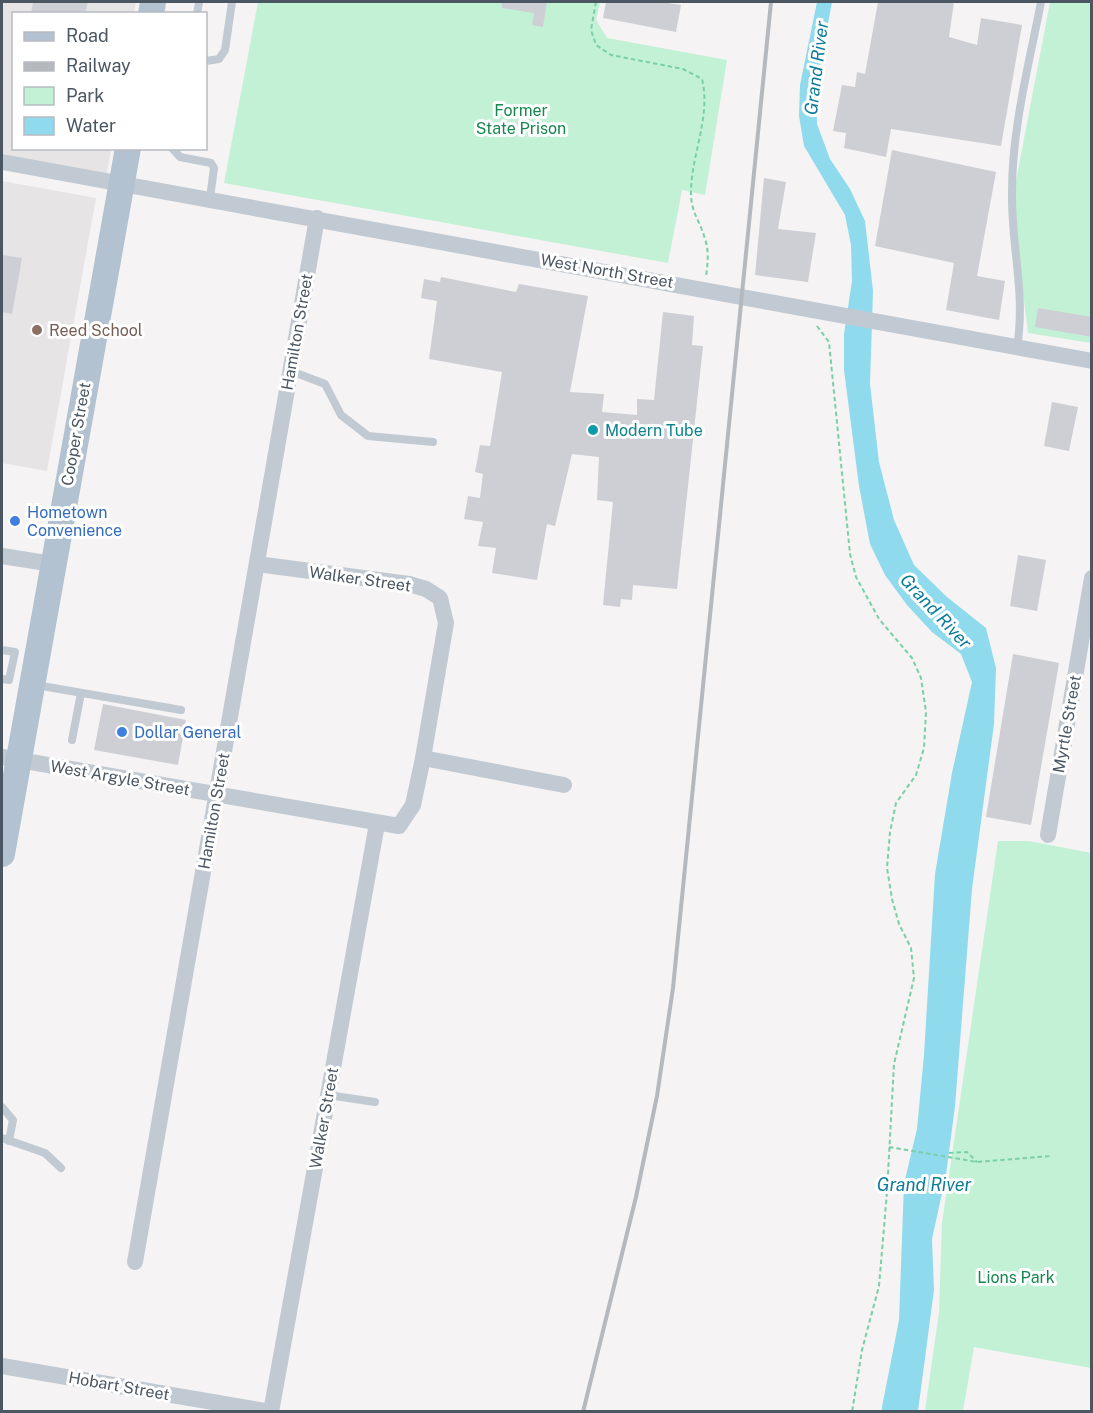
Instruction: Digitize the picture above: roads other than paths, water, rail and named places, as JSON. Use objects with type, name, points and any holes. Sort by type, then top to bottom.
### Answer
[{"type":"main road","name":"Cooper Street","points":[[2,854],[10,759],[27,669],[53,564],[128,152]]},
{"type":"street","name":"West North Street","points":[[2,162],[210,198],[1092,361]]},
{"type":"street","name":"Hamilton Street","points":[[135,1262],[317,218]]},
{"type":"street","points":[[2,556],[53,564]]},
{"type":"street","name":"Walker Street","points":[[257,564],[410,584],[426,589],[440,598],[446,623],[423,758],[413,805],[399,826]]},
{"type":"street","name":"Myrtle Street","points":[[1048,835],[1092,578]]},
{"type":"street","points":[[423,758],[564,785]]},
{"type":"street","name":"West Argyle Street","points":[[10,759],[399,826]]},
{"type":"street","name":"Walker Street","points":[[271,1412],[377,824]]},
{"type":"street","name":"Hobart Street","points":[[2,1366],[271,1412]]},
{"type":"lane","points":[[207,60],[219,59],[225,50],[232,2]]},
{"type":"lane","points":[[1017,347],[1022,318],[1011,193],[1013,158],[1041,2]]},
{"type":"lane","points":[[174,150],[180,157],[211,163],[214,168],[210,198]]},
{"type":"lane","points":[[291,370],[325,384],[341,415],[368,436],[433,442]]},
{"type":"lane","points":[[2,650],[15,652],[27,669],[81,693],[181,710]]},
{"type":"lane","points":[[2,679],[9,680],[27,669]]},
{"type":"lane","points":[[72,740],[81,693]]},
{"type":"lane","points":[[328,1095],[375,1102]]},
{"type":"lane","points":[[2,1107],[13,1120],[5,1139],[45,1153],[61,1168]]},
{"type":"water","name":"Grand River","points":[[817,2],[832,2],[816,88],[817,124],[830,159],[850,189],[865,221],[873,291],[870,384],[879,462],[894,520],[914,565],[947,597],[986,628],[996,668],[994,724],[972,889],[955,1106],[946,1175],[932,1239],[934,1290],[918,1411],[882,1411],[882,1407],[899,1320],[904,1184],[917,1129],[935,874],[952,773],[972,682],[961,654],[932,632],[907,605],[885,575],[870,544],[859,486],[844,370],[844,334],[852,281],[851,245],[845,215],[804,146],[799,116],[800,85]]},
{"type":"railway","points":[[583,1412],[636,1197],[657,1096],[673,988],[771,2]]},
{"type":"place","name":"Reed School","points":[[37,330]]},
{"type":"place","name":"Modern Tube","points":[[593,430]]},
{"type":"place","name":"Hometown Convenience","points":[[15,521]]},
{"type":"place","name":"Dollar General","points":[[122,732]]},
{"type":"park label","name":"Former State Prison","points":[[521,119]]},
{"type":"park label","name":"Lions Park","points":[[1016,1277]]}]
